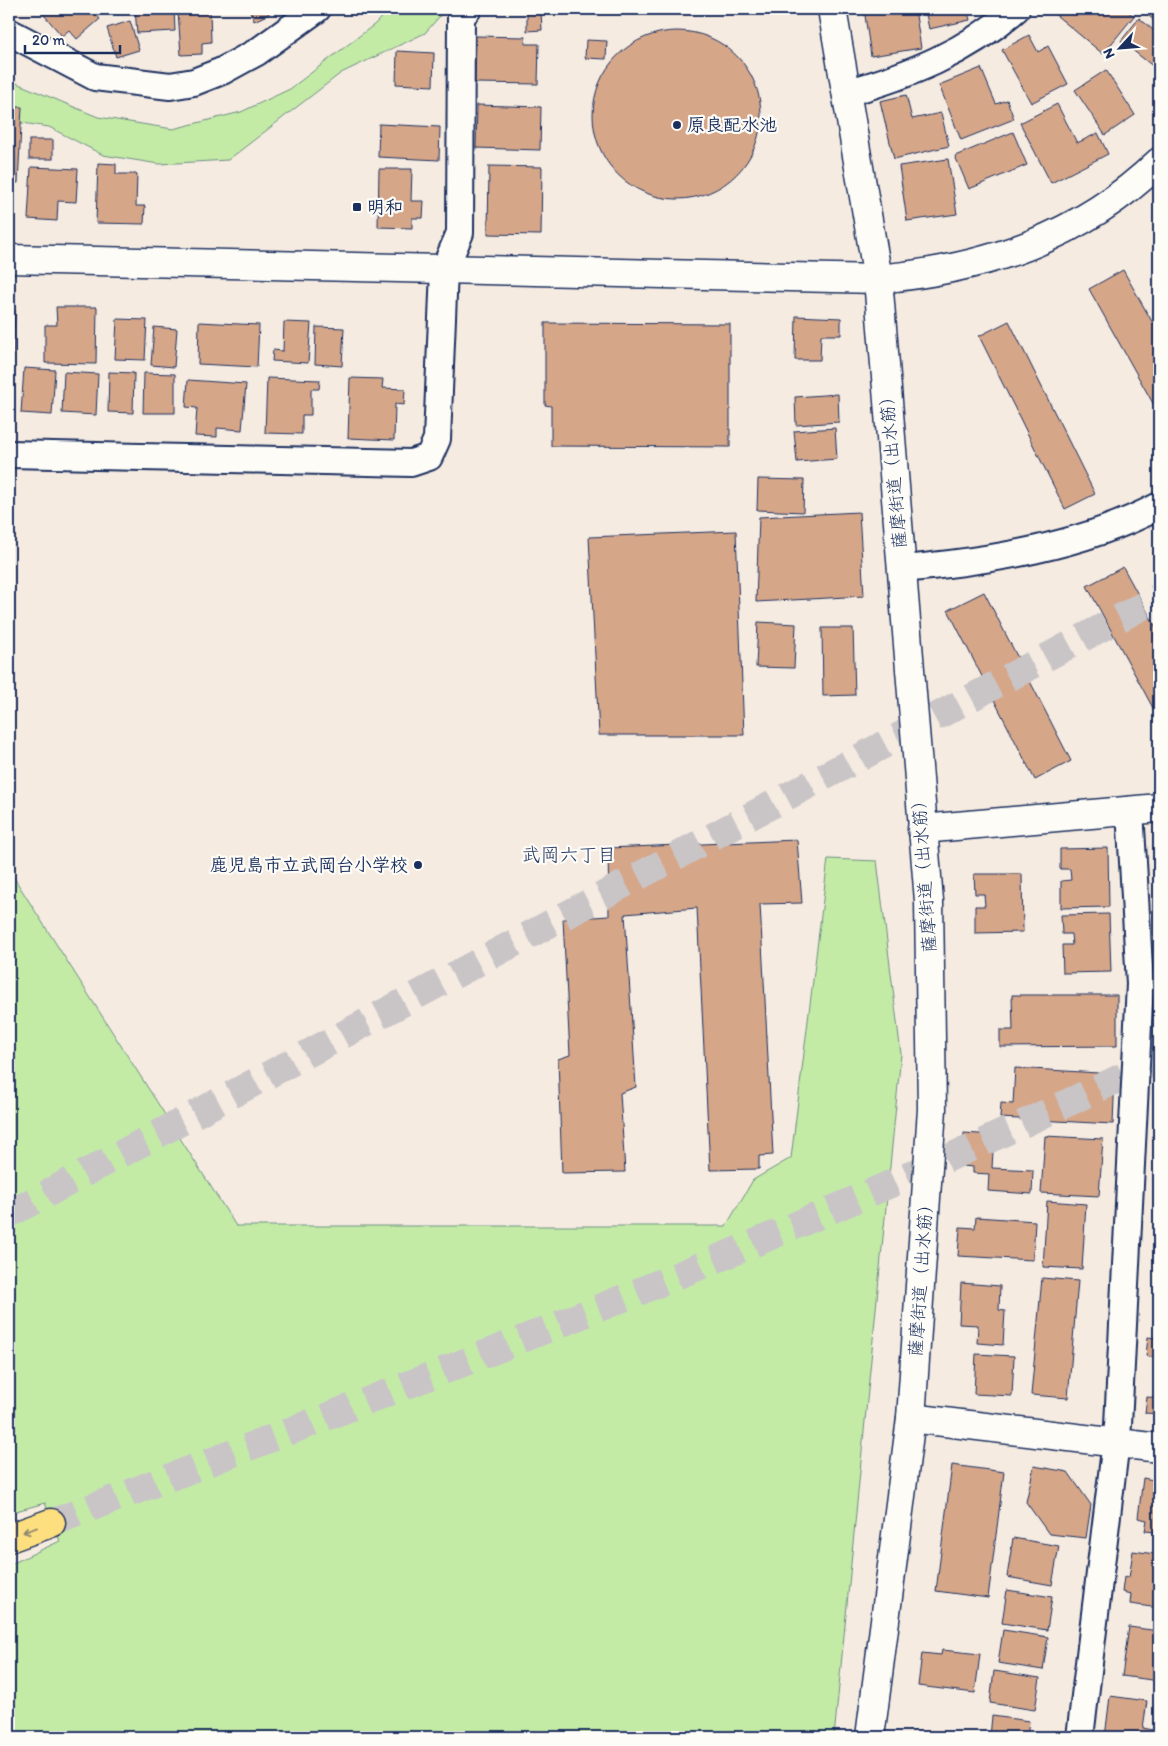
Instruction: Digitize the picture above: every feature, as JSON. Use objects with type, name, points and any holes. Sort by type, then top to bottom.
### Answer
[{"type":"highway","points":[[9,1538],[51,1523]]},
{"type":"street","points":[[9,454],[411,463],[429,457],[437,440],[444,270],[460,233],[461,16],[468,9]]},
{"type":"street","name":"薩摩街道（出水筋）","points":[[832,9],[878,279],[929,901],[932,1109],[911,1418],[870,1737]]},
{"type":"street","points":[[846,93],[898,78],[950,55],[998,25],[1016,9]]},
{"type":"street","points":[[9,32],[95,77],[170,86],[194,82],[222,71],[257,52],[314,10]]},
{"type":"street","points":[[9,260],[878,279],[928,274],[965,267],[1003,256],[1044,240],[1114,200],[1159,162]]},
{"type":"street","points":[[902,569],[962,562],[1034,550],[1095,534],[1159,506]]},
{"type":"street","points":[[922,829],[1159,808]]},
{"type":"street","points":[[1080,1737],[1117,1443],[1150,985],[1130,810]]},
{"type":"street","points":[[911,1418],[1159,1448]]},
{"type":"green space","points":[[389,9],[446,9],[425,33],[341,73],[228,160],[159,164],[103,155],[49,127],[9,121],[9,80],[98,117],[173,129],[241,112],[290,89],[375,24]]},
{"type":"green space","points":[[828,859],[877,861],[901,1054],[834,1737],[9,1737],[9,1565],[60,1541],[45,1503],[9,1513],[9,870],[236,1226],[726,1226],[753,1180],[791,1158]]},
{"type":"building","points":[[39,9],[91,9],[100,19],[77,39],[69,30],[62,36]]},
{"type":"building","points":[[135,9],[174,9],[175,31],[137,33]]},
{"type":"building","points":[[249,9],[272,9],[268,10],[269,14],[254,21]]},
{"type":"building","points":[[864,9],[915,9],[921,48],[871,56]]},
{"type":"building","points":[[925,9],[967,9],[970,20],[929,29]]},
{"type":"building","points":[[1053,9],[1125,9],[1134,16],[1103,54],[1051,11]]},
{"type":"building","points":[[1148,9],[1159,9],[1159,24],[1145,13]]},
{"type":"building","points":[[210,10],[211,42],[202,43],[202,54],[181,55],[178,11]]},
{"type":"building","points":[[541,10],[542,30],[527,31],[527,11]]},
{"type":"building","points":[[1139,18],[1159,35],[1159,71],[1121,41]]},
{"type":"building","points":[[130,21],[139,50],[116,57],[107,28]]},
{"type":"building","name":"原良配水池","points":[[677,31],[701,35],[717,41],[742,62],[751,75],[757,91],[761,115],[757,139],[751,155],[730,180],[717,189],[701,195],[677,199],[653,195],[637,189],[612,168],[603,155],[597,139],[593,115],[597,91],[603,75],[624,50],[637,41],[653,35]]},
{"type":"building","points":[[1029,35],[1038,52],[1048,46],[1068,84],[1031,103],[1002,50]]},
{"type":"building","points":[[476,36],[525,37],[525,44],[539,44],[538,84],[475,83]]},
{"type":"building","points":[[586,40],[607,41],[606,59],[585,58]]},
{"type":"building","points":[[397,51],[434,53],[433,86],[396,84]]},
{"type":"building","points":[[981,68],[996,104],[1007,100],[1014,119],[961,140],[939,85]]},
{"type":"building","points":[[1106,70],[1135,115],[1105,135],[1075,90]]},
{"type":"building","points":[[906,95],[912,119],[941,113],[949,146],[894,159],[880,101]]},
{"type":"building","points":[[1057,104],[1077,143],[1098,133],[1108,154],[1051,183],[1020,123]]},
{"type":"building","points":[[477,105],[541,107],[540,150],[476,148]]},
{"type":"building","points":[[9,107],[22,107],[18,183],[9,182]]},
{"type":"building","points":[[379,124],[440,127],[439,160],[378,157]]},
{"type":"building","points":[[1013,132],[1027,165],[969,189],[955,156]]},
{"type":"building","points":[[29,140],[53,140],[53,159],[29,159]]},
{"type":"building","points":[[948,159],[957,214],[907,221],[899,166]]},
{"type":"building","points":[[98,163],[116,164],[116,174],[137,174],[136,206],[145,206],[144,224],[96,223]]},
{"type":"building","points":[[489,166],[542,167],[541,235],[488,234]]},
{"type":"building","points":[[31,167],[78,169],[76,202],[58,201],[57,221],[28,219]]},
{"type":"building","points":[[379,169],[412,169],[411,201],[424,201],[423,218],[412,218],[412,228],[378,227]]},
{"type":"building","points":[[1123,270],[1159,334],[1159,414],[1089,289]]},
{"type":"building","points":[[56,307],[97,307],[96,364],[45,363],[45,325],[57,325]]},
{"type":"building","points":[[9,310],[15,310],[13,364],[9,364]]},
{"type":"building","points":[[796,316],[841,318],[841,335],[821,335],[820,360],[795,360]]},
{"type":"building","points":[[117,319],[147,320],[145,360],[115,359]]},
{"type":"building","points":[[1009,321],[1095,494],[1065,509],[979,336]]},
{"type":"building","points":[[199,322],[259,325],[257,367],[198,364]]},
{"type":"building","points":[[284,322],[311,323],[308,363],[272,361],[273,350],[283,351]]},
{"type":"building","points":[[545,323],[730,324],[730,447],[551,446],[551,406],[545,405]]},
{"type":"building","points":[[154,327],[177,329],[174,367],[151,365]]},
{"type":"building","points":[[316,327],[344,328],[342,366],[315,364]]},
{"type":"building","points":[[24,368],[55,370],[52,415],[21,413]]},
{"type":"building","points":[[64,372],[98,374],[96,415],[62,413]]},
{"type":"building","points":[[109,372],[134,373],[133,413],[108,412]]},
{"type":"building","points":[[144,373],[175,374],[175,413],[143,413]]},
{"type":"building","points":[[267,378],[320,380],[319,389],[311,389],[311,415],[302,415],[302,434],[265,433]]},
{"type":"building","points":[[350,378],[383,379],[382,388],[405,389],[404,405],[395,404],[394,440],[348,438]]},
{"type":"building","points":[[188,380],[246,384],[242,430],[217,428],[217,437],[195,436],[197,408],[186,407]]},
{"type":"building","points":[[838,394],[839,422],[796,425],[795,397]]},
{"type":"building","points":[[835,428],[837,459],[797,462],[794,431]]},
{"type":"building","points":[[758,479],[804,480],[803,512],[757,510]]},
{"type":"building","points":[[859,512],[864,596],[756,602],[759,517]]},
{"type":"building","points":[[736,531],[744,735],[599,735],[589,537]]},
{"type":"building","points":[[1123,567],[1159,633],[1159,719],[1087,586]]},
{"type":"building","points":[[984,592],[1071,761],[1035,780],[948,610]]},
{"type":"building","points":[[758,622],[796,624],[794,668],[756,667]]},
{"type":"building","points":[[822,628],[853,628],[855,695],[823,696]]},
{"type":"building","points":[[797,840],[802,903],[760,904],[773,1155],[759,1156],[759,1169],[710,1170],[697,908],[625,914],[636,1087],[620,1093],[625,1172],[562,1173],[558,1059],[570,1055],[563,919],[609,916],[608,848]]},
{"type":"building","points":[[1108,848],[1109,907],[1061,908],[1061,881],[1071,880],[1070,869],[1060,869],[1060,849]]},
{"type":"building","points":[[1159,857],[1159,893],[1155,893]]},
{"type":"building","points":[[974,874],[1022,874],[1023,932],[975,933],[975,906],[985,906],[984,894],[975,894]]},
{"type":"building","points":[[1109,914],[1111,972],[1063,973],[1062,945],[1072,945],[1071,934],[1062,934],[1061,915]]},
{"type":"building","points":[[1012,995],[1117,995],[1117,1046],[1000,1047],[1000,1030],[1013,1030]]},
{"type":"building","points":[[1159,1026],[1159,1054],[1156,1054]]},
{"type":"building","points":[[1015,1068],[1115,1074],[1113,1124],[1000,1118],[1001,1103],[1013,1104]]},
{"type":"building","points":[[964,1133],[994,1135],[992,1168],[1033,1170],[1032,1194],[988,1191],[989,1174],[973,1173],[973,1167],[962,1166]]},
{"type":"building","points":[[1045,1136],[1103,1139],[1099,1196],[1041,1193]]},
{"type":"building","points":[[1047,1201],[1086,1204],[1082,1269],[1043,1267]]},
{"type":"building","points":[[976,1217],[1035,1221],[1033,1260],[958,1256],[960,1227],[975,1228]]},
{"type":"building","points":[[1159,1257],[1159,1287],[1156,1287]]},
{"type":"building","points":[[1042,1278],[1078,1281],[1068,1398],[1031,1395]]},
{"type":"building","points":[[961,1283],[1000,1286],[999,1310],[1005,1311],[1003,1345],[977,1343],[978,1325],[959,1324]]},
{"type":"building","points":[[1156,1329],[1159,1330],[1159,1358],[1146,1356],[1148,1337],[1155,1338]]},
{"type":"building","points":[[976,1354],[1014,1356],[1012,1396],[974,1394]]},
{"type":"building","points":[[1147,1397],[1159,1398],[1159,1414],[1145,1413]]},
{"type":"building","points":[[952,1465],[1004,1472],[988,1598],[936,1591]]},
{"type":"building","points":[[1034,1466],[1068,1472],[1091,1505],[1086,1538],[1049,1534],[1026,1502]]},
{"type":"building","points":[[1143,1478],[1159,1481],[1159,1540],[1154,1539],[1155,1532],[1145,1531],[1147,1520],[1138,1518]]},
{"type":"building","points":[[1013,1538],[1059,1546],[1052,1585],[1007,1577]]},
{"type":"building","points":[[1133,1551],[1155,1554],[1154,1564],[1159,1565],[1159,1608],[1130,1604],[1131,1594],[1122,1592],[1124,1577],[1129,1578]]},
{"type":"building","points":[[1007,1590],[1052,1597],[1047,1630],[1002,1623]]},
{"type":"building","points":[[1129,1627],[1159,1631],[1159,1681],[1122,1676]]},
{"type":"building","points":[[1003,1630],[1048,1637],[1043,1670],[998,1663]]},
{"type":"building","points":[[942,1650],[980,1654],[975,1693],[918,1686],[922,1653],[941,1655]]},
{"type":"building","points":[[994,1671],[1040,1678],[1035,1710],[990,1703]]},
{"type":"building","points":[[1110,1696],[1147,1701],[1143,1728],[1153,1730],[1152,1737],[1105,1737]]},
{"type":"building","points":[[992,1716],[1029,1721],[1027,1737],[990,1737]]},
{"type":"tunnel","points":[[9,1214],[1159,597]]},
{"type":"tunnel","points":[[51,1523],[471,1360],[749,1245],[887,1186],[1159,1059]]},
{"type":"place","name":"原良配水池","points":[[677,125]]},
{"type":"place","name":"明和","points":[[357,207]]},
{"type":"place","name":"鹿児島市立武岡台小学校","points":[[418,865]]},
{"type":"district","name":"武岡六丁目","points":[[569,854]]}]
